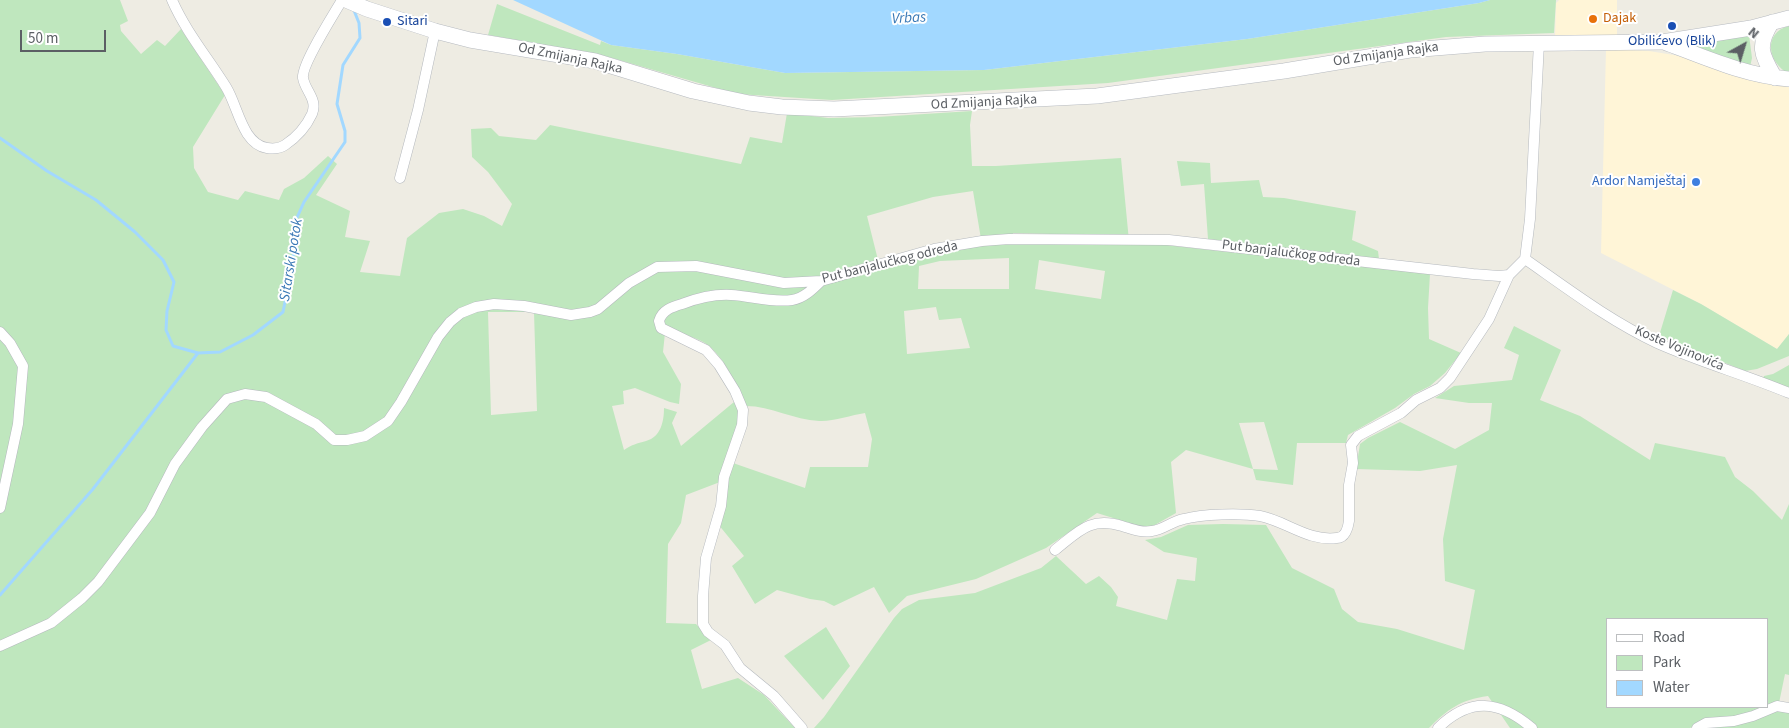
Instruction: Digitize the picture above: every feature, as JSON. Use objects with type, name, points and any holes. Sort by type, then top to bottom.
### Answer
[{"type":"street","points":[[172,0],[189,32],[226,86],[251,141],[259,146],[274,148],[286,144],[301,132],[311,116],[314,104],[303,78],[304,70],[310,54],[342,0]]},
{"type":"street","name":"Od Zmijanja Rajka","points":[[346,0],[435,31],[470,40],[595,61],[693,91],[749,103],[782,107],[834,109],[1097,96],[1284,71],[1410,50],[1485,44],[1662,42]]},
{"type":"street","points":[[1662,42],[1751,28],[1789,18]]},
{"type":"street","points":[[1772,22],[1763,36],[1762,45],[1767,63],[1782,79]]},
{"type":"street","points":[[400,178],[418,110],[435,31]]},
{"type":"street","points":[[1662,42],[1736,68],[1782,79]]},
{"type":"street","points":[[1054,550],[1083,528],[1093,524],[1109,523],[1140,532],[1151,532],[1184,518],[1217,514],[1259,516],[1280,522],[1306,534],[1338,539],[1342,536],[1348,527],[1349,521],[1353,463],[1351,445],[1353,441],[1358,436],[1401,413],[1416,400],[1440,388],[1450,378],[1489,319],[1509,275],[1525,259],[1530,219],[1540,43]]},
{"type":"street","name":"Put banjalučkog odreda","points":[[0,646],[52,623],[98,582],[150,514],[175,464],[202,427],[227,399],[245,394],[266,397],[316,424],[334,440],[347,440],[366,436],[388,422],[410,388],[438,337],[450,322],[461,313],[476,307],[494,304],[524,306],[571,315],[598,309],[629,282],[657,268],[696,266],[784,283],[821,281],[934,249],[982,241],[1025,238],[1169,240],[1473,274],[1509,275]]},
{"type":"street","name":"Koste Vojinovića","points":[[1525,259],[1591,305],[1630,329],[1659,343],[1789,393]]},
{"type":"street","points":[[802,728],[774,696],[740,668],[725,646],[708,632],[703,624],[702,596],[706,558],[721,506],[724,476],[742,425],[743,410],[735,391],[713,357],[706,350],[661,328],[659,321],[662,314],[668,309],[696,299],[713,295],[730,295],[795,300],[812,291],[821,281]]},
{"type":"street","points":[[0,332],[10,343],[23,366],[18,424],[0,508]]},
{"type":"street","points":[[1438,728],[1449,717],[1459,711],[1470,706],[1485,705],[1507,711],[1532,728]]},
{"type":"street","points":[[1697,728],[1706,723],[1734,721],[1753,716],[1777,706],[1789,708]]},
{"type":"shaded area","points":[[1559,0],[1617,0],[1617,36],[1555,37],[1556,3]]},
{"type":"shaded area","name":"Ardor Namještaj","points":[[1606,49],[1649,51],[1680,56],[1789,84],[1789,334],[1777,349],[1701,304],[1601,253]]},
{"type":"green space","points":[[0,0],[120,0],[128,21],[120,25],[121,31],[141,54],[157,40],[165,46],[181,29],[225,95],[193,147],[194,168],[208,192],[238,200],[245,191],[279,200],[284,189],[304,178],[328,156],[337,164],[316,195],[350,211],[345,237],[370,241],[360,272],[400,276],[407,238],[439,213],[463,209],[484,216],[502,226],[512,204],[488,172],[472,157],[471,129],[491,128],[499,136],[536,140],[550,125],[741,164],[750,137],[782,143],[787,113],[828,118],[972,111],[970,125],[972,166],[1121,158],[1129,241],[1430,274],[1429,339],[1461,353],[1445,373],[1430,386],[1348,435],[1346,443],[1297,443],[1293,485],[1256,480],[1253,469],[1186,450],[1171,462],[1176,513],[1153,526],[1142,527],[1097,513],[1046,548],[976,579],[907,596],[889,613],[874,587],[834,606],[824,601],[777,590],[755,604],[732,566],[744,556],[718,524],[727,498],[728,480],[733,463],[805,488],[810,467],[868,467],[872,439],[865,413],[819,421],[764,408],[746,406],[729,372],[712,349],[701,341],[668,327],[665,333],[663,352],[681,384],[679,404],[635,388],[623,391],[624,404],[612,406],[624,450],[655,436],[661,428],[664,408],[677,412],[672,423],[681,446],[734,402],[740,413],[741,424],[720,482],[686,495],[681,523],[668,544],[666,623],[696,624],[711,640],[691,650],[702,689],[738,678],[764,695],[795,728],[0,728]],"holes":[[[973,191],[982,245],[931,254],[880,268],[867,216],[933,197]],[[1013,233],[1123,236],[1012,243]],[[1009,258],[1009,289],[918,289],[919,266],[940,261]],[[1039,260],[1105,271],[1101,299],[1035,289]],[[936,307],[939,320],[961,318],[970,348],[907,354],[904,311]],[[488,312],[534,312],[537,411],[491,415]],[[1264,422],[1278,470],[1253,469],[1239,423]]]},
{"type":"green space","points":[[1490,0],[1556,0],[1554,33],[1446,37],[1108,83],[832,100],[737,94],[598,54],[488,35],[497,4],[600,45],[601,41],[611,45],[677,54],[785,73],[984,70],[1247,39]]},
{"type":"green space","points":[[1789,26],[1789,74],[1776,63],[1771,48],[1775,35],[1780,30]]},
{"type":"green space","points":[[1749,35],[1752,58],[1750,67],[1693,47],[1692,45]]},
{"type":"green space","points":[[1177,161],[1210,163],[1211,183],[1259,180],[1263,197],[1284,198],[1356,211],[1352,240],[1378,251],[1379,259],[1208,239],[1204,184],[1181,186]]},
{"type":"green space","points":[[1673,290],[1701,304],[1777,349],[1789,334],[1789,356],[1757,369],[1745,371],[1659,336]]},
{"type":"green space","points":[[1514,326],[1561,350],[1540,400],[1580,416],[1650,460],[1655,443],[1725,457],[1735,477],[1753,491],[1782,520],[1789,504],[1789,675],[1785,674],[1779,703],[1789,705],[1789,728],[1712,728],[1714,727],[1700,722],[1690,728],[1510,728],[1488,696],[1455,706],[1429,728],[814,728],[902,609],[919,600],[975,593],[1041,568],[1056,556],[1086,584],[1099,576],[1111,587],[1118,597],[1116,606],[1167,620],[1177,579],[1195,581],[1197,558],[1164,552],[1145,540],[1161,537],[1188,525],[1266,525],[1292,568],[1334,589],[1342,609],[1358,622],[1397,629],[1464,650],[1475,590],[1445,581],[1443,539],[1457,465],[1420,471],[1356,469],[1360,444],[1400,422],[1455,449],[1489,430],[1492,403],[1469,403],[1435,398],[1454,386],[1512,380],[1519,355],[1504,348]]},
{"type":"green space","points":[[1789,365],[1789,389],[1763,379],[1764,376],[1773,374]]},
{"type":"green space","points":[[826,627],[850,666],[823,700],[784,656]]},
{"type":"water","name":"Vrbas","points":[[513,0],[1490,0],[1247,39],[984,70],[785,73],[677,54],[611,45]]},
{"type":"waterway","name":"Sitarski potok","points":[[0,595],[93,489],[198,353],[220,352],[253,335],[283,312],[293,261],[295,222],[304,202],[345,142],[345,131],[337,104],[343,65],[360,38],[359,23],[353,8]]},
{"type":"waterway","points":[[0,138],[47,171],[96,200],[135,232],[163,260],[174,282],[167,311],[166,330],[173,346],[198,353]]},
{"type":"place","name":"Dajak","points":[[1593,19]]},
{"type":"place","name":"Sitari","points":[[387,22]]},
{"type":"place","name":"Obilićevo (Blik)","points":[[1672,26]]},
{"type":"place","name":"Ardor Namještaj","points":[[1696,182]]}]
